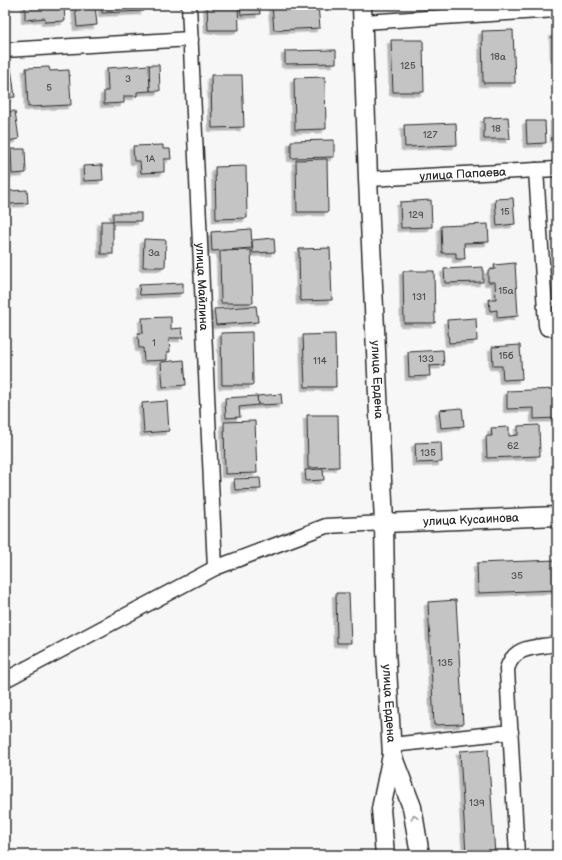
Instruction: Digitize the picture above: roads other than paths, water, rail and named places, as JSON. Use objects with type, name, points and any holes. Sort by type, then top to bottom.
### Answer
[{"type":"street","name":"улица Майлина","points":[[189,5],[215,568]]},
{"type":"street","points":[[363,13],[557,10]]},
{"type":"street","name":"улица Ердена","points":[[363,13],[368,179],[384,523],[386,650],[392,750],[381,809],[385,855]]},
{"type":"street","points":[[5,50],[191,39]]},
{"type":"street","name":"улица Папаева","points":[[368,179],[557,169]]},
{"type":"street","points":[[536,170],[546,325],[547,328],[557,329]]},
{"type":"street","name":"улица Кусаинова","points":[[384,523],[557,516]]},
{"type":"street","points":[[5,680],[215,568],[326,526],[384,523]]},
{"type":"street","points":[[517,855],[507,669],[510,660],[519,651],[557,644]]},
{"type":"street","points":[[392,750],[511,732]]},
{"type":"street","name":"улица Ердена","points":[[392,750],[412,807],[420,855]]}]
